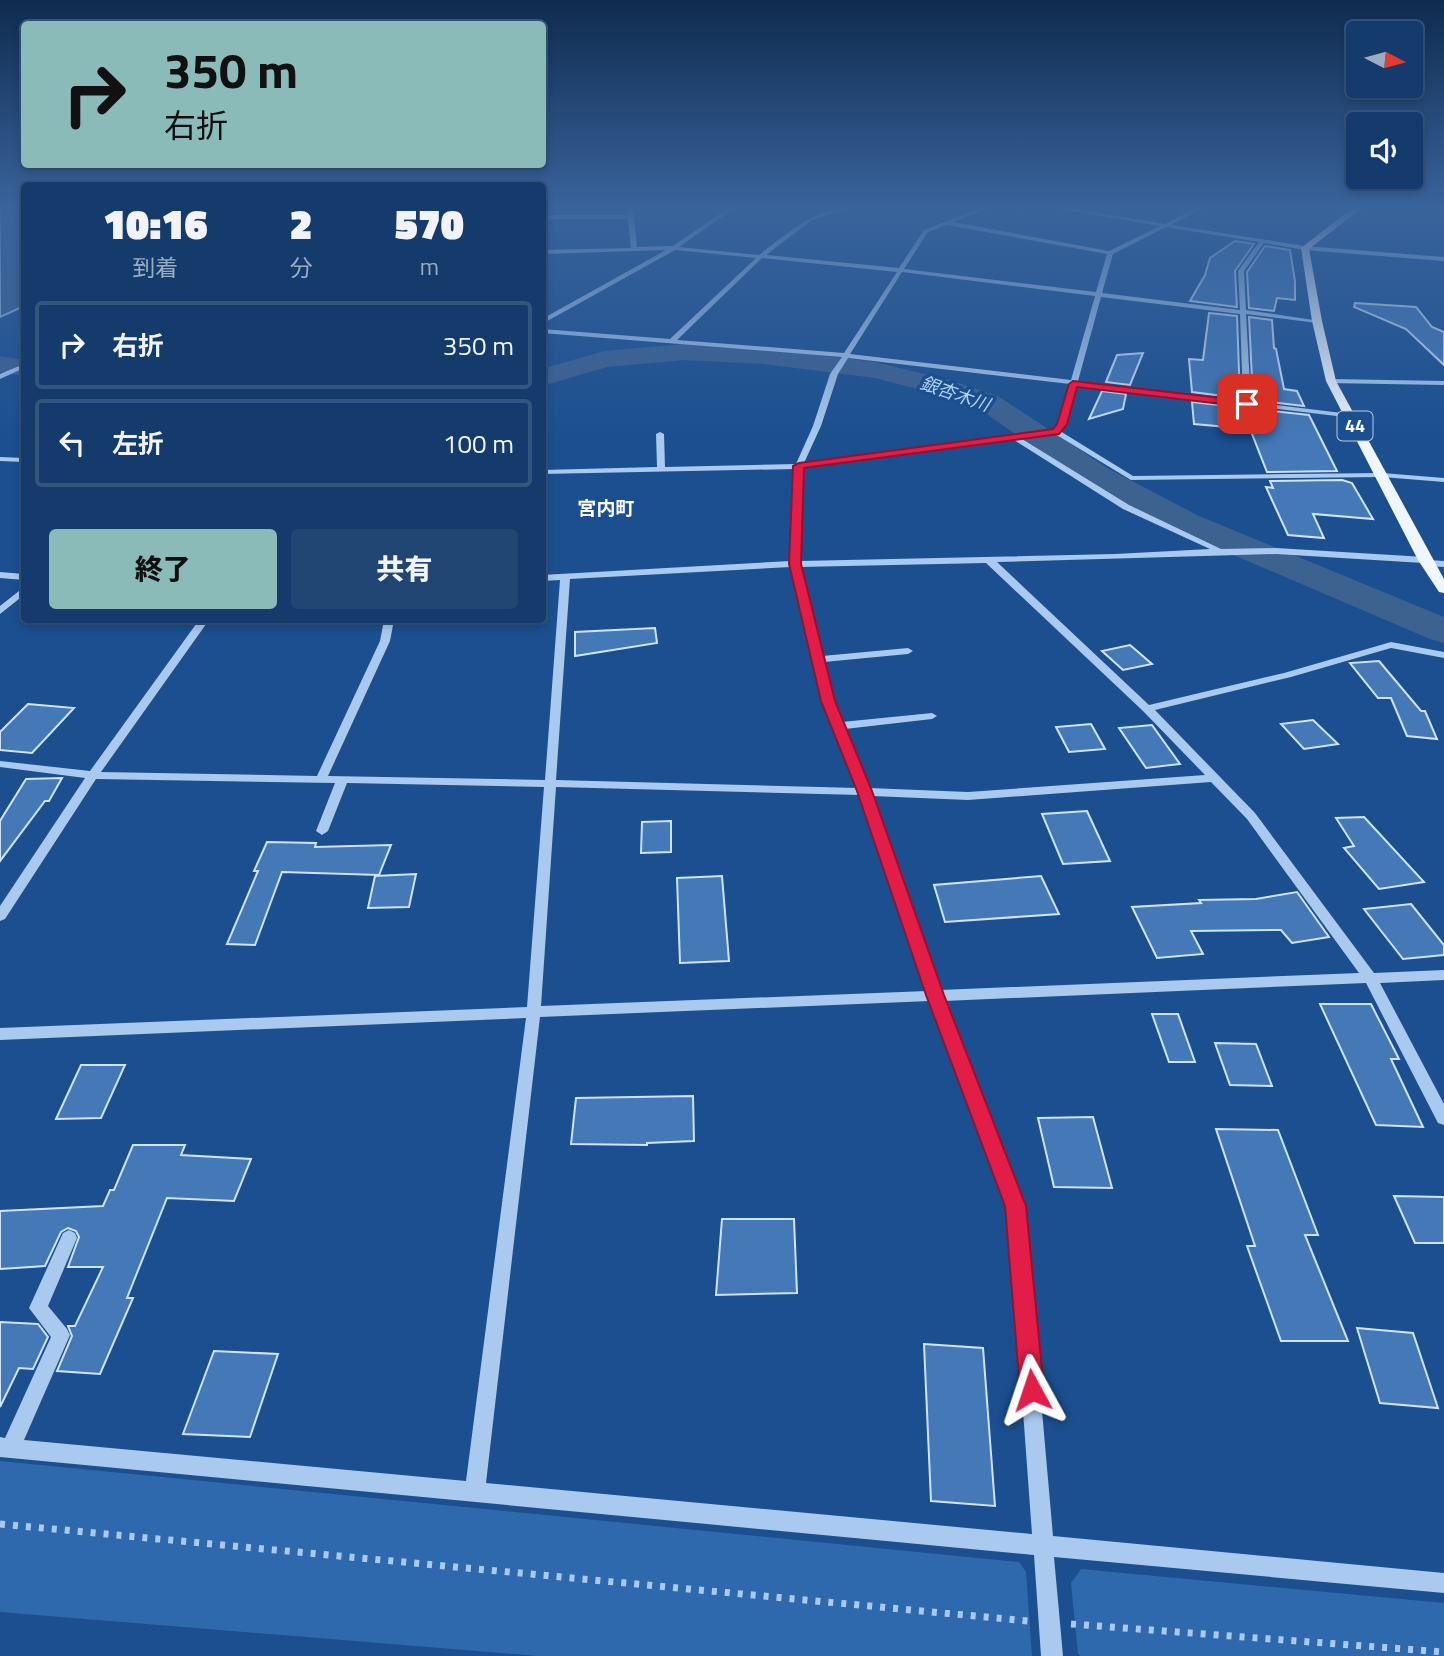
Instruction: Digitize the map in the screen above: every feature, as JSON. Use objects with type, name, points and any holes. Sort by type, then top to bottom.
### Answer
[{"type":"main road","name":"44","points":[[1311,284],[1331,381],[1426,561],[1444,589]]},
{"type":"street","points":[[546,320],[609,284]]},
{"type":"street","points":[[672,341],[731,284]]},
{"type":"street","points":[[889,284],[834,374],[817,426],[799,466],[795,564],[828,701],[864,791],[935,995],[1016,1206],[1052,1656]]},
{"type":"street","points":[[1017,284],[1317,321]]},
{"type":"street","points":[[1056,432],[1062,424],[1101,284]]},
{"type":"street","points":[[1242,284],[1247,404]]},
{"type":"street","points":[[546,331],[844,355],[1350,416]]},
{"type":"street","points":[[0,377],[21,367]]},
{"type":"street","points":[[1331,381],[1444,383]]},
{"type":"street","points":[[546,472],[799,466],[1056,432],[1131,478],[1382,475],[1444,480]]},
{"type":"street","points":[[660,434],[661,469]]},
{"type":"street","points":[[1017,439],[1126,507],[1225,551]]},
{"type":"street","points":[[0,459],[21,460]]},
{"type":"street","points":[[546,578],[795,564],[1115,557],[1225,551],[1276,551],[1444,564]]},
{"type":"street","points":[[989,560],[1147,709],[1251,816],[1371,979],[1444,1119]]},
{"type":"street","points":[[0,575],[21,577]]},
{"type":"street","points":[[475,1492],[534,1011],[565,577]]},
{"type":"street","points":[[0,611],[21,593]]},
{"type":"street","points":[[0,916],[93,775],[202,623]]},
{"type":"street","points":[[321,779],[385,641],[388,623]]},
{"type":"street","points":[[1147,709],[1391,646],[1407,646],[1444,655]]},
{"type":"street","points":[[818,659],[908,651]]},
{"type":"street","points":[[837,726],[932,716]]},
{"type":"street","points":[[0,764],[93,775],[864,791],[968,796],[1213,778]]},
{"type":"street","points":[[322,831],[341,780]]},
{"type":"street","points":[[0,1034],[1444,975]]},
{"type":"street","points":[[69,1238],[38,1308],[61,1335],[5,1447],[1444,1583]]},
{"type":"path","points":[[0,1524],[1050,1623],[1444,1652]]},
{"type":"shaded area","points":[[0,284],[21,284],[21,307],[0,317]]},
{"type":"shaded area","points":[[0,1461],[1019,1562],[1026,1572],[1032,1656],[538,1656],[0,1612]]},
{"type":"shaded area","points":[[1081,1569],[1444,1603],[1444,1656],[1081,1656],[1078,1654],[1071,1583]]},
{"type":"building","points":[[1200,284],[1236,284],[1237,307],[1190,301]]},
{"type":"building","points":[[1248,284],[1295,284],[1295,300],[1277,298],[1274,311],[1249,308]]},
{"type":"building","points":[[1355,303],[1416,307],[1432,327],[1444,332],[1444,365],[1406,329],[1354,307]]},
{"type":"building","points":[[1209,313],[1237,316],[1240,398],[1192,392],[1189,359],[1203,360]]},
{"type":"building","points":[[1249,317],[1272,320],[1274,348],[1284,389],[1297,391],[1304,406],[1253,400]]},
{"type":"building","points":[[1143,353],[1130,385],[1106,382],[1117,355]]},
{"type":"building","points":[[1102,391],[1126,394],[1123,409],[1089,419]]},
{"type":"building","points":[[1192,402],[1309,415],[1337,471],[1267,472],[1250,429],[1194,424]]},
{"type":"building","points":[[1342,480],[1352,483],[1373,519],[1313,514],[1324,538],[1288,535],[1266,487],[1273,488],[1270,481]]},
{"type":"building","points":[[655,628],[657,643],[575,656],[575,632]]},
{"type":"building","points":[[1130,645],[1152,664],[1123,670],[1102,651]]},
{"type":"building","points":[[1379,661],[1421,711],[1425,711],[1437,739],[1407,736],[1391,698],[1378,698],[1350,663]]},
{"type":"building","points":[[28,704],[74,708],[32,753],[0,750],[0,732]]},
{"type":"building","points":[[1313,720],[1338,744],[1304,749],[1281,724]]},
{"type":"building","points":[[1091,724],[1105,749],[1069,752],[1056,727]]},
{"type":"building","points":[[1152,725],[1180,764],[1146,768],[1119,728]]},
{"type":"building","points":[[62,778],[49,801],[45,801],[0,861],[0,821],[26,779]]},
{"type":"building","points":[[1087,811],[1110,861],[1063,864],[1042,814]]},
{"type":"building","points":[[1364,817],[1424,882],[1379,889],[1344,848],[1354,846],[1336,818]]},
{"type":"building","points":[[671,821],[671,852],[641,853],[642,822]]},
{"type":"building","points":[[267,842],[316,843],[315,847],[391,845],[379,875],[282,872],[255,945],[227,944],[258,871],[254,871]]},
{"type":"building","points":[[416,874],[409,907],[368,908],[375,876]]},
{"type":"building","points":[[722,876],[729,961],[680,963],[677,878]]},
{"type":"building","points":[[1041,876],[1059,914],[945,922],[934,885]]},
{"type":"building","points":[[1297,892],[1329,937],[1292,943],[1281,930],[1191,931],[1203,954],[1157,958],[1132,907],[1201,903],[1199,900],[1256,899]]},
{"type":"building","points":[[1411,904],[1444,945],[1444,955],[1403,959],[1364,909]]},
{"type":"building","points":[[1320,1004],[1371,1004],[1399,1059],[1391,1059],[1423,1127],[1376,1125]]},
{"type":"building","points":[[1152,1014],[1178,1014],[1195,1062],[1169,1062]]},
{"type":"building","points":[[1215,1043],[1256,1044],[1272,1086],[1230,1085]]},
{"type":"building","points":[[81,1065],[125,1065],[101,1118],[56,1119]]},
{"type":"building","points":[[693,1096],[694,1141],[647,1145],[571,1144],[576,1098]]},
{"type":"building","points":[[1093,1117],[1112,1188],[1054,1187],[1038,1118]]},
{"type":"building","points":[[1216,1129],[1278,1130],[1318,1235],[1305,1235],[1348,1341],[1281,1341],[1247,1246],[1255,1246]]},
{"type":"building","points":[[133,1145],[185,1145],[181,1155],[251,1159],[234,1201],[167,1198],[127,1298],[133,1298],[100,1374],[57,1371],[72,1336],[68,1326],[75,1326],[103,1267],[68,1267],[79,1237],[76,1231],[68,1228],[61,1232],[45,1266],[0,1269],[0,1211],[103,1206],[110,1190],[114,1190]]},
{"type":"building","points":[[1394,1196],[1444,1197],[1444,1243],[1415,1243]]},
{"type":"building","points":[[722,1219],[794,1219],[797,1293],[716,1295]]},
{"type":"building","points":[[0,1322],[38,1324],[48,1337],[33,1369],[19,1368],[0,1407]]},
{"type":"building","points":[[1357,1328],[1413,1333],[1438,1408],[1380,1403]]},
{"type":"building","points":[[924,1344],[983,1348],[995,1506],[931,1501]]},
{"type":"building","points":[[214,1351],[278,1354],[250,1437],[183,1434]]},
{"type":"waterway","name":"銀杏木川","points":[[546,377],[604,359],[684,352],[764,356],[875,370],[939,386],[988,402],[1097,476],[1187,523],[1444,631]]},
{"type":"waterway","name":"銀杏木川","points":[[0,364],[21,368]]},
{"type":"district","name":"宮内町","points":[[606,508]]},
{"type":"route","points":[[1032,1390],[1016,1206],[935,995],[864,791],[828,701],[795,564],[799,466],[1056,432],[1062,424],[1073,384],[1247,404]]}]
